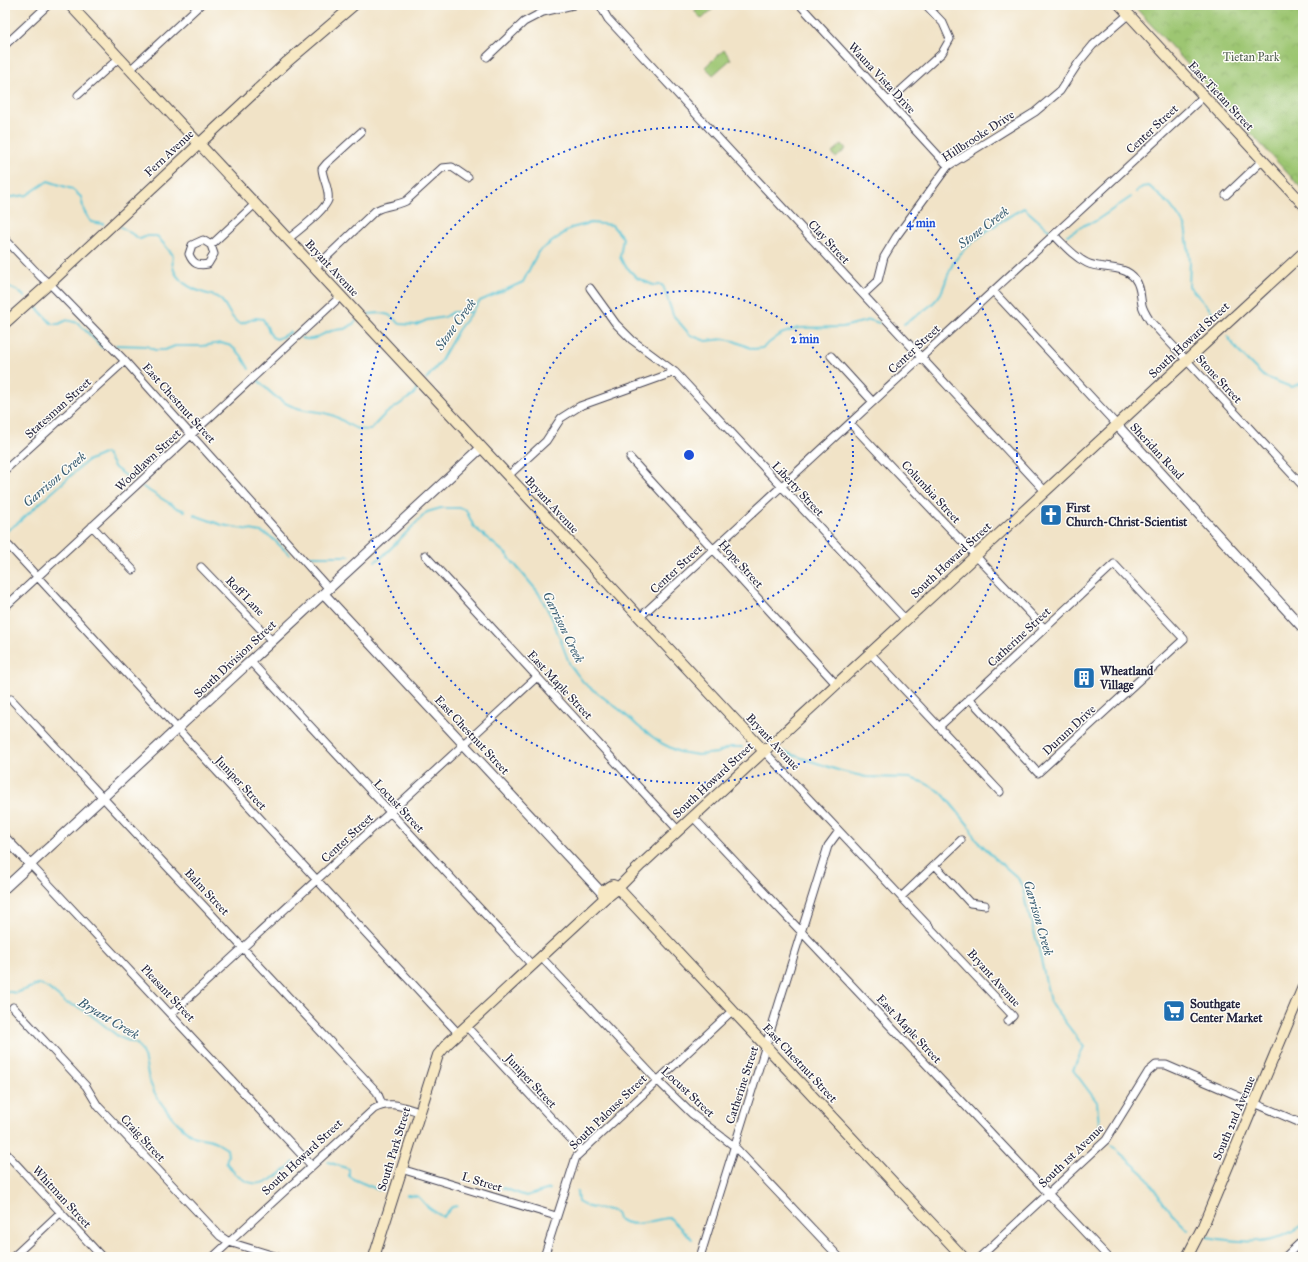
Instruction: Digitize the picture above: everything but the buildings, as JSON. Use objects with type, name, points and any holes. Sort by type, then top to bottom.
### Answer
[{"type":"main road","name":"Bryant Avenue","points":[[70,5],[764,751]]},
{"type":"main road","name":"Fern Avenue","points":[[5,323],[49,284],[286,62],[354,5]]},
{"type":"main road","name":"East Tietan Street","points":[[1120,5],[1303,204]]},
{"type":"main road","name":"South Howard Street","points":[[617,887],[1303,253]]},
{"type":"main road","points":[[458,1033],[596,906],[604,895],[605,888],[613,885],[617,887]]},
{"type":"main road","name":"East Chestnut Street","points":[[617,887],[963,1257]]},
{"type":"main road","name":"South 2nd Avenue","points":[[1187,1257],[1203,1226],[1303,988]]},
{"type":"main road","name":"South Park Street","points":[[374,1257],[433,1067],[442,1050],[458,1033]]},
{"type":"street","points":[[5,45],[48,5]]},
{"type":"street","points":[[130,70],[200,5]]},
{"type":"street","points":[[487,57],[524,22],[543,12],[573,5]]},
{"type":"street","name":"Clay Street","points":[[600,5],[608,19],[1045,491]]},
{"type":"street","name":"Wauna Vista Drive","points":[[800,5],[948,166]]},
{"type":"street","points":[[888,100],[942,53],[950,39],[943,24],[926,5]]},
{"type":"street","name":"Hillbrooke Drive","points":[[864,294],[878,281],[884,256],[896,237],[948,166],[1035,112],[1060,91],[1079,62],[1093,45],[1129,14]]},
{"type":"street","points":[[78,95],[119,58]]},
{"type":"street","name":"Center Street","points":[[639,618],[1204,96]]},
{"type":"street","points":[[288,239],[328,201],[328,191],[322,170],[327,163],[361,132]]},
{"type":"street","points":[[1226,195],[1263,160]]},
{"type":"street","points":[[314,268],[374,211],[380,208],[400,204],[442,168],[452,168],[468,178]]},
{"type":"street","points":[[211,245],[255,204]]},
{"type":"street","name":"Stone Street","points":[[1054,235],[1070,252],[1086,262],[1099,267],[1117,268],[1134,277],[1140,289],[1142,306],[1150,321],[1303,486]]},
{"type":"street","name":"East Chestnut Street","points":[[5,238],[41,277],[125,362],[191,435],[326,592],[464,745],[604,895]]},
{"type":"street","name":"Liberty Street","points":[[590,288],[616,324],[632,340],[675,372],[906,620]]},
{"type":"street","name":"Sheridan Road","points":[[993,291],[1303,628]]},
{"type":"street","name":"Woodlawn Street","points":[[5,607],[341,296]]},
{"type":"street","points":[[831,356],[873,402]]},
{"type":"street","name":"Statesman Street","points":[[5,470],[125,362]]},
{"type":"street","points":[[508,476],[546,441],[561,418],[580,406],[675,372]]},
{"type":"street","name":"Columbia Street","points":[[850,423],[1044,628]]},
{"type":"street","name":"South Division Street","points":[[5,888],[481,448]]},
{"type":"street","name":"Hope Street","points":[[630,458],[836,684]]},
{"type":"street","points":[[92,526],[133,570]]},
{"type":"street","name":"Juniper Street","points":[[9,546],[458,1033]]},
{"type":"street","name":"East Maple Street","points":[[425,555],[678,830]]},
{"type":"street","name":"Catherine Street","points":[[940,726],[1114,564]]},
{"type":"street","name":"Durum Drive","points":[[969,698],[1038,773],[1184,639],[1114,564]]},
{"type":"street","name":"Roff Lane","points":[[201,567],[272,640]]},
{"type":"street","points":[[870,653],[940,726],[1000,792]]},
{"type":"street","name":"Locust Street","points":[[250,661],[532,965]]},
{"type":"street","name":"Center Street","points":[[171,1014],[537,677]]},
{"type":"street","name":"Balm Street","points":[[12,699],[377,1092],[382,1104]]},
{"type":"street","name":"Bryant Avenue","points":[[764,751],[1013,1016],[1008,1021]]},
{"type":"street","name":"East Maple Street","points":[[693,817],[1108,1257]]},
{"type":"street","name":"Catherine Street","points":[[700,1257],[828,846],[839,831]]},
{"type":"street","name":"Pleasant Street","points":[[5,838],[312,1166]]},
{"type":"street","points":[[901,897],[961,840]]},
{"type":"street","points":[[935,865],[970,903],[985,905]]},
{"type":"street","name":"Locust Street","points":[[541,957],[657,1080],[692,1114],[734,1146],[839,1257]]},
{"type":"street","name":"Craig Street","points":[[13,1006],[86,1086],[98,1106],[220,1236],[229,1242],[257,1254],[278,1257]]},
{"type":"street","name":"South Palouse Street","points":[[544,1257],[573,1162],[581,1150],[732,1010]]},
{"type":"street","name":"Juniper Street","points":[[466,1026],[581,1150]]},
{"type":"street","name":"South 1st Avenue","points":[[980,1257],[1106,1140],[1148,1072],[1156,1065],[1166,1065],[1254,1104]]},
{"type":"street","points":[[382,1104],[393,1104],[419,1112]]},
{"type":"street","name":"South Howard Street","points":[[213,1257],[374,1108],[382,1104]]},
{"type":"street","points":[[1254,1104],[1303,1124]]},
{"type":"street","name":"Whitman Street","points":[[5,1152],[102,1257]]},
{"type":"street","name":"L Street","points":[[401,1169],[556,1216]]},
{"type":"street","points":[[13,1257],[61,1212]]},
{"type":"street","points":[[1285,1257],[1303,1240]]},
{"type":"green space","points":[[701,5],[717,5],[702,19],[694,11]]},
{"type":"green space","name":"Tietan Park","points":[[1133,5],[1303,5],[1303,190]]},
{"type":"green space","points":[[724,50],[731,59],[713,75],[705,67]]},
{"type":"green space","points":[[842,144],[846,149],[836,158],[832,153]]},
{"type":"waterway","points":[[5,198],[27,195],[48,181],[72,189],[81,197],[84,211],[91,222],[103,224]]},
{"type":"waterway","name":"Stone Creek","points":[[1136,192],[1142,187],[1149,186],[1170,205],[1185,225],[1190,261],[1189,286],[1216,316]]},
{"type":"waterway","name":"Stone Creek","points":[[1067,235],[1086,224],[1094,222],[1131,197]]},
{"type":"waterway","name":"Stone Creek","points":[[904,324],[938,298],[954,262],[968,246],[1005,219],[1024,208],[1050,231]]},
{"type":"waterway","name":"Stone Creek","points":[[426,379],[439,364],[458,330],[480,301],[523,282],[538,252],[571,228],[591,223],[612,225],[623,238],[620,257],[623,263],[637,278],[653,285],[662,285],[673,315],[690,335],[706,341],[724,339],[734,341],[753,349],[762,348],[781,334],[798,328],[843,327],[870,320],[879,323]]},
{"type":"waterway","points":[[121,227],[140,239],[147,236],[157,236],[173,255],[172,262],[176,275],[180,280],[197,291],[219,298],[236,322],[240,324],[256,318],[263,319],[272,337],[277,339],[291,332]]},
{"type":"waterway","name":"Stone Creek","points":[[5,285],[18,291],[25,297]]},
{"type":"waterway","name":"Stone Creek","points":[[37,308],[52,324],[59,324],[67,320],[78,323],[103,348]]},
{"type":"waterway","points":[[369,314],[381,313],[389,315],[400,324],[416,325],[427,320],[445,317],[453,312],[471,312]]},
{"type":"waterway","points":[[301,338],[314,339],[331,331],[344,329],[356,321]]},
{"type":"waterway","name":"Stone Creek","points":[[1228,337],[1238,351],[1263,376],[1291,387],[1303,383]]},
{"type":"waterway","name":"Stone Creek","points":[[116,345],[147,346],[155,350],[165,350],[175,346],[202,346],[221,343],[231,346],[241,355],[249,369]]},
{"type":"waterway","name":"Stone Creek","points":[[258,380],[272,394],[288,405],[330,414],[354,428],[364,430],[370,430],[384,415],[413,395],[417,389]]},
{"type":"waterway","name":"Garrison Creek","points":[[5,532],[19,522],[87,461],[106,453],[115,468],[132,480]]},
{"type":"waterway","name":"Garrison Creek","points":[[143,487],[177,508],[185,511]]},
{"type":"waterway","name":"Garrison Creek","points":[[375,561],[381,558],[427,512],[441,508],[460,508],[466,510],[474,527],[506,554],[538,592],[552,618],[570,665],[584,683],[661,743],[679,752],[698,755],[717,753],[730,747],[742,747]]},
{"type":"waterway","name":"Garrison Creek","points":[[194,515],[222,525],[261,532],[271,537],[290,555]]},
{"type":"waterway","name":"Garrison Creek","points":[[307,556],[350,556]]},
{"type":"waterway","name":"Garrison Creek","points":[[781,751],[841,771],[866,777],[910,778],[925,783],[942,793],[970,827],[974,837],[1018,878],[1023,889],[1026,905],[1038,945],[1050,1002],[1084,1047],[1073,1070],[1097,1102],[1099,1124],[1102,1128]]},
{"type":"waterway","name":"Bryant Creek","points":[[5,991],[16,993],[40,984],[49,989],[66,1003],[78,1007],[91,1015],[119,1037],[137,1044],[143,1054],[152,1087],[164,1107],[190,1134],[196,1137],[212,1140],[227,1149],[228,1156],[226,1162],[234,1172],[243,1179],[251,1183],[268,1181],[276,1177],[294,1162]]},
{"type":"waterway","name":"Garrison Creek","points":[[1111,1145],[1144,1174],[1170,1212],[1188,1230]]},
{"type":"waterway","name":"Bryant Creek","points":[[328,1162],[349,1169],[349,1176],[353,1179],[379,1190]]},
{"type":"waterway","name":"Bryant Creek","points":[[503,1188],[526,1196],[550,1189]]},
{"type":"waterway","name":"Bryant Creek","points":[[577,1191],[578,1202],[588,1207],[607,1209],[616,1212],[618,1219],[625,1222],[638,1224],[670,1218],[692,1239]]},
{"type":"waterway","name":"Bryant Creek","points":[[407,1195],[420,1198],[428,1207],[443,1217],[452,1207],[457,1206]]},
{"type":"waterway","name":"Garrison Creek","points":[[1207,1237],[1232,1241],[1269,1240],[1281,1237],[1303,1225]]},
{"type":"place","name":"First Church-Christ-Scientist","points":[[1051,515]]},
{"type":"place","name":"Wheatland Village","points":[[1084,678]]},
{"type":"place","name":"Southgate Center Market","points":[[1174,1011]]}]
